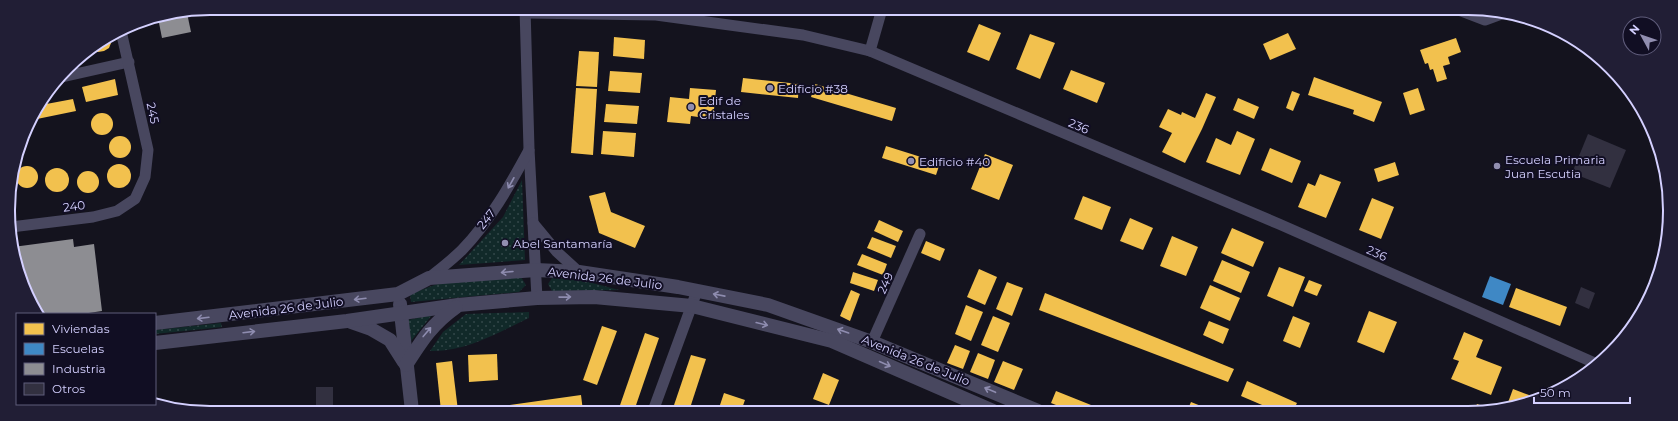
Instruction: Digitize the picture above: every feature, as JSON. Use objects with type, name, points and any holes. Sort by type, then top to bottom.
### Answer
[{"type":"street","points":[[526,15],[533,223],[538,298]]},
{"type":"street","name":"236","points":[[656,15],[803,35],[870,51],[1279,224],[1591,362]]},
{"type":"street","points":[[870,51],[880,15]]},
{"type":"street","points":[[1472,15],[1485,20],[1493,17]]},
{"type":"street","name":"245","points":[[122,36],[148,150],[145,177],[135,199]]},
{"type":"street","points":[[69,75],[129,62]]},
{"type":"street","name":"247","points":[[429,278],[462,250],[483,225],[503,197],[530,149]]},
{"type":"street","name":"240","points":[[16,226],[93,217],[117,211],[135,199]]},
{"type":"street","points":[[533,223],[557,252],[579,272]]},
{"type":"street","name":"249","points":[[872,342],[920,234]]},
{"type":"street","name":"Avenida 26 de Julio","points":[[156,323],[398,294],[429,278],[536,270],[579,272],[697,291],[768,305],[872,342],[1026,406]]},
{"type":"street","points":[[655,406],[697,291]]},
{"type":"street","points":[[398,294],[411,406]]},
{"type":"street","name":"Avenida 26 de Julio","points":[[156,343],[347,321],[458,305],[538,298],[594,297],[692,306],[832,341],[982,406]]},
{"type":"street","points":[[406,365],[425,334],[440,318],[458,305]]},
{"type":"street","points":[[347,321],[371,329],[390,340],[406,365]]},
{"type":"green space","points":[[522,180],[525,260],[459,265],[503,217]]},
{"type":"green space","points":[[521,277],[526,285],[519,292],[411,302],[410,294],[440,283]]},
{"type":"green space","points":[[552,278],[585,281],[619,290],[552,291],[548,284]]},
{"type":"green space","points":[[529,312],[529,318],[469,345],[430,351],[443,332],[466,314]]},
{"type":"green space","points":[[432,315],[411,341],[408,320]]},
{"type":"green space","points":[[221,323],[222,327],[156,334],[156,330]]},
{"type":"building: Viviendas","points":[[979,24],[1001,33],[989,61],[967,52]]},
{"type":"building: Viviendas","points":[[1288,33],[1296,49],[1270,60],[1263,44]]},
{"type":"building: Viviendas","points":[[1030,34],[1055,43],[1040,79],[1016,69]]},
{"type":"building: Viviendas","points":[[614,37],[645,40],[644,59],[613,56]]},
{"type":"building: Viviendas","points":[[1456,38],[1461,52],[1448,57],[1450,64],[1443,66],[1447,79],[1437,82],[1433,69],[1430,70],[1428,63],[1425,64],[1420,50]]},
{"type":"building: Viviendas","points":[[111,42],[109,48],[97,51]]},
{"type":"building: Viviendas","points":[[579,51],[599,52],[597,87],[576,86]]},
{"type":"building: Viviendas","points":[[1071,70],[1105,83],[1097,103],[1063,89]]},
{"type":"building: Viviendas","points":[[610,71],[642,73],[640,93],[608,91]]},
{"type":"building: Viviendas","points":[[1314,77],[1382,102],[1374,122],[1353,114],[1354,110],[1308,95]]},
{"type":"building: Viviendas","name":"Edificio #38","points":[[743,78],[799,84],[798,98],[741,92]]},
{"type":"building: Viviendas","points":[[115,79],[118,95],[86,102],[82,87]]},
{"type":"building: Viviendas","points":[[815,84],[896,108],[892,121],[811,97]]},
{"type":"building: Viviendas","points":[[576,88],[597,89],[593,155],[571,153]]},
{"type":"building: Viviendas","name":"Edif de Cristales","points":[[690,88],[716,90],[713,119],[691,116],[690,124],[667,122],[670,97],[689,99]]},
{"type":"building: Viviendas","points":[[1418,88],[1425,110],[1410,115],[1403,93]]},
{"type":"building: Viviendas","points":[[1292,91],[1300,94],[1293,111],[1286,108]]},
{"type":"building: Viviendas","points":[[1206,93],[1216,97],[1185,163],[1162,152],[1172,133],[1159,127],[1168,109],[1181,115],[1182,112],[1195,118]]},
{"type":"building: Viviendas","points":[[1238,98],[1259,107],[1254,119],[1233,110]]},
{"type":"building: Viviendas","points":[[73,99],[76,111],[38,119],[47,104]]},
{"type":"building: Viviendas","points":[[606,104],[639,106],[637,124],[604,122]]},
{"type":"building: Viviendas","points":[[98,113],[106,113],[113,120],[113,128],[106,135],[98,135],[91,128],[91,120]]},
{"type":"building: Viviendas","points":[[603,131],[636,133],[634,157],[601,154]]},
{"type":"building: Viviendas","points":[[1237,131],[1255,139],[1240,175],[1206,162],[1216,138],[1231,145]]},
{"type":"building: Viviendas","points":[[116,136],[124,136],[131,143],[131,151],[124,158],[116,158],[109,151],[109,143]]},
{"type":"building: Viviendas","name":"Edificio #40","points":[[886,146],[940,163],[936,175],[882,158]]},
{"type":"building: Viviendas","points":[[1270,148],[1301,161],[1292,183],[1261,170]]},
{"type":"building: Viviendas","points":[[985,154],[1013,165],[999,200],[971,189]]},
{"type":"building: Viviendas","points":[[1395,162],[1399,175],[1378,182],[1374,169]]},
{"type":"building: Viviendas","points":[[119,164],[127,168],[131,176],[127,184],[119,188],[111,184],[107,176],[111,168]]},
{"type":"building: Viviendas","points":[[23,166],[31,166],[38,173],[38,181],[31,188],[23,188],[17,183],[20,168]]},
{"type":"building: Viviendas","points":[[57,168],[65,172],[69,180],[65,188],[57,192],[49,188],[45,180],[49,172]]},
{"type":"building: Viviendas","points":[[84,171],[92,171],[99,178],[99,186],[92,193],[84,193],[77,186],[77,178]]},
{"type":"building: Viviendas","points":[[1320,174],[1341,182],[1326,218],[1298,207],[1308,183],[1315,186]]},
{"type":"building: Viviendas","points":[[605,192],[611,212],[645,226],[635,248],[599,233],[589,196]]},
{"type":"building: Viviendas","points":[[1083,196],[1111,207],[1102,230],[1074,219]]},
{"type":"building: Viviendas","points":[[1372,198],[1394,207],[1381,239],[1359,230]]},
{"type":"building: Viviendas","points":[[1130,218],[1153,228],[1143,250],[1120,241]]},
{"type":"building: Viviendas","points":[[879,220],[903,231],[898,242],[874,231]]},
{"type":"building: Viviendas","points":[[1232,228],[1264,242],[1253,267],[1221,253]]},
{"type":"building: Viviendas","points":[[1172,236],[1198,247],[1186,276],[1160,266]]},
{"type":"building: Viviendas","points":[[872,237],[896,246],[891,258],[867,248]]},
{"type":"building: Viviendas","points":[[926,241],[945,249],[940,261],[921,253]]},
{"type":"building: Viviendas","points":[[862,254],[887,264],[883,275],[857,265]]},
{"type":"building: Viviendas","points":[[1222,260],[1250,272],[1241,293],[1213,281]]},
{"type":"building: Viviendas","points":[[1279,267],[1305,277],[1293,307],[1267,296]]},
{"type":"building: Viviendas","points":[[979,269],[997,277],[985,305],[967,297]]},
{"type":"building: Viviendas","points":[[853,272],[878,280],[874,291],[850,283]]},
{"type":"building: Viviendas","points":[[1309,280],[1322,285],[1317,296],[1304,291]]},
{"type":"building: Viviendas","points":[[1007,282],[1023,288],[1012,316],[996,309]]},
{"type":"building: Viviendas","points":[[1210,285],[1240,298],[1230,321],[1200,308]]},
{"type":"building: Viviendas","points":[[1516,288],[1567,307],[1560,326],[1509,307]]},
{"type":"building: Viviendas","points":[[851,290],[860,294],[850,321],[840,316]]},
{"type":"building: Viviendas","points":[[1045,293],[1234,369],[1228,382],[1039,310]]},
{"type":"building: Viviendas","points":[[966,305],[983,312],[971,341],[955,334]]},
{"type":"building: Viviendas","points":[[1369,311],[1397,322],[1384,353],[1357,342]]},
{"type":"building: Viviendas","points":[[993,316],[1010,323],[998,352],[981,345]]},
{"type":"building: Viviendas","points":[[1293,316],[1310,323],[1300,348],[1283,341]]},
{"type":"building: Viviendas","points":[[1209,321],[1229,329],[1223,344],[1203,335]]},
{"type":"building: Viviendas","points":[[602,326],[617,331],[597,385],[583,380]]},
{"type":"building: Viviendas","points":[[1464,332],[1483,340],[1476,357],[1502,367],[1491,395],[1451,379],[1459,361],[1453,359]]},
{"type":"building: Viviendas","points":[[645,333],[659,338],[636,406],[620,406]]},
{"type":"building: Viviendas","points":[[955,345],[970,351],[963,369],[947,363]]},
{"type":"building: Viviendas","points":[[978,353],[995,360],[988,379],[970,372]]},
{"type":"building: Viviendas","points":[[497,354],[498,380],[469,382],[468,355]]},
{"type":"building: Viviendas","points":[[691,355],[706,359],[691,406],[674,406]]},
{"type":"building: Viviendas","points":[[452,361],[457,406],[440,406],[436,363]]},
{"type":"building: Viviendas","points":[[1003,361],[1023,369],[1014,390],[994,382]]},
{"type":"building: Viviendas","points":[[823,373],[839,380],[829,405],[813,399]]},
{"type":"building: Viviendas","points":[[1247,381],[1297,403],[1296,406],[1264,406],[1241,396]]},
{"type":"building: Viviendas","points":[[1513,389],[1529,395],[1529,396],[1508,401]]},
{"type":"building: Viviendas","points":[[1056,391],[1094,406],[1058,406],[1051,403]]},
{"type":"building: Viviendas","points":[[724,393],[745,400],[743,406],[720,406]]},
{"type":"building: Viviendas","points":[[581,395],[582,406],[503,406]]},
{"type":"building: Viviendas","points":[[1191,402],[1201,406],[1189,406]]},
{"type":"building: Escuelas","points":[[1490,276],[1511,284],[1503,305],[1482,297]]},
{"type":"building: Industria","points":[[188,17],[191,32],[162,38],[159,22]]},
{"type":"building: Industria","points":[[73,239],[74,247],[94,244],[102,311],[89,313],[44,313],[35,297],[25,273],[19,246]]},
{"type":"building: Otros","points":[[1588,134],[1626,150],[1610,188],[1572,173]]},
{"type":"building: Otros","points":[[1581,287],[1595,293],[1589,309],[1575,303]]},
{"type":"building: Otros","points":[[316,387],[333,387],[333,406],[316,406]]},
{"type":"place","name":"Edificio #38","points":[[770,88]]},
{"type":"place","name":"Edif de Cristales","points":[[691,107]]},
{"type":"place","name":"Edificio #40","points":[[911,161]]},
{"type":"place","name":"Escuela Primaria Juan Escutia","points":[[1497,166]]},
{"type":"place","name":"Abel Santamaría","points":[[505,243]]}]
